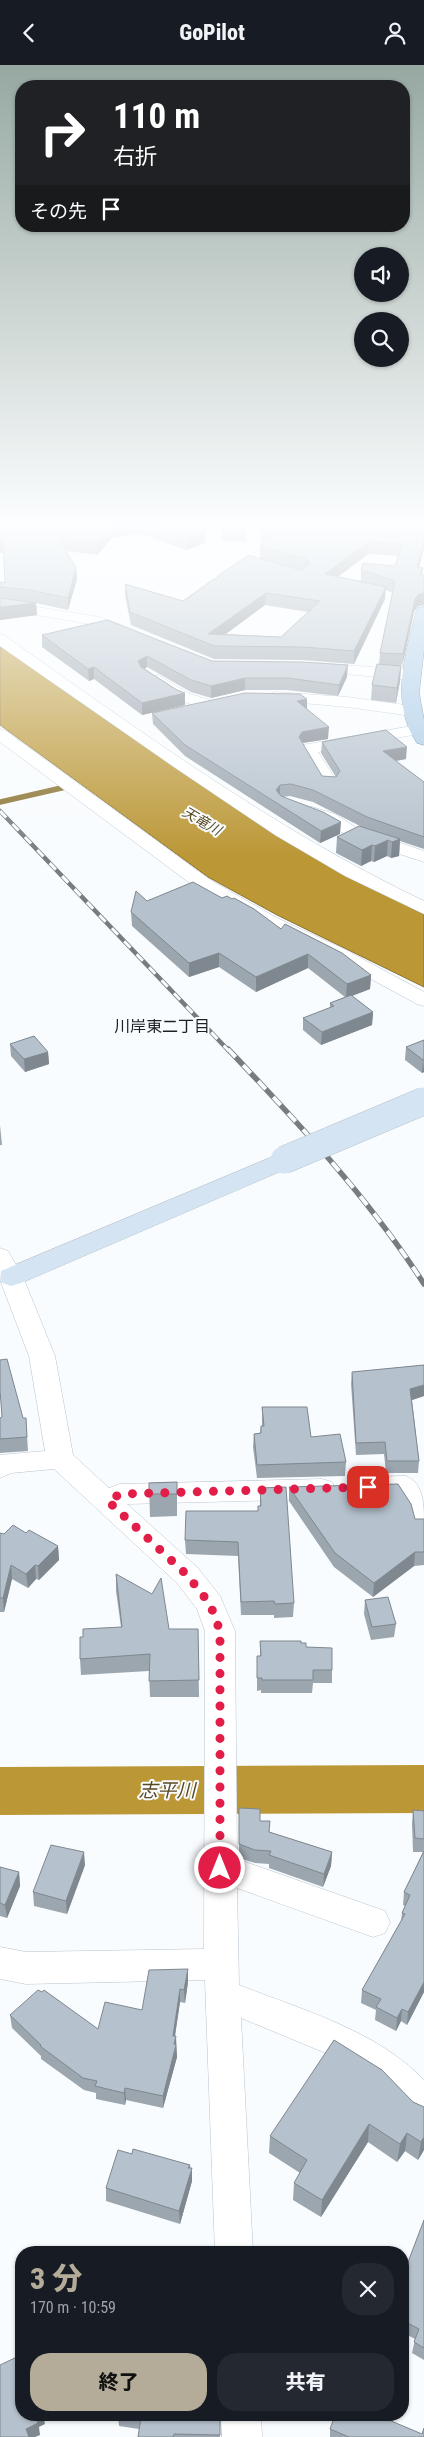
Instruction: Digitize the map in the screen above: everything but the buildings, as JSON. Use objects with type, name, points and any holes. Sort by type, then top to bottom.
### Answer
[{"type":"main road","points":[[420,636],[412,675],[412,711],[421,734]]},
{"type":"street","points":[[0,639],[204,781],[338,843],[424,857]]},
{"type":"street","points":[[30,648],[139,722],[148,720]]},
{"type":"street","points":[[302,667],[412,675]]},
{"type":"street","points":[[148,674],[184,697],[210,705]]},
{"type":"street","points":[[262,697],[338,701],[412,711]]},
{"type":"street","points":[[183,711],[228,701]]},
{"type":"street","points":[[0,734],[202,883],[270,922],[339,953],[424,1000]]},
{"type":"street","points":[[329,783],[308,749],[421,734]]},
{"type":"street","points":[[295,805],[329,818],[338,843],[399,896],[424,908]]},
{"type":"street","points":[[234,2246],[222,1979],[220,1631],[210,1604],[187,1575],[60,1459],[42,1356],[6,1266],[284,1160],[424,1101]]},
{"type":"street","points":[[0,1468],[2,1464],[60,1459]]},
{"type":"street","points":[[108,1501],[120,1494],[406,1486],[424,1514]]},
{"type":"street","points":[[220,1868],[373,1922]]},
{"type":"street","points":[[0,1963],[26,1968],[222,1979],[345,2044],[394,2074],[424,2106]]},
{"type":"street","points":[[241,2421],[242,2437]]},
{"type":"water","name":"天竜川","points":[[0,645],[122,731],[301,850],[424,912],[424,987],[277,915],[208,877],[0,725]]},
{"type":"waterway","points":[[0,802],[70,786]]},
{"type":"waterway","name":"志平川","points":[[0,1791],[424,1789]]},
{"type":"railway","points":[[0,811],[229,1051]]},
{"type":"railway","points":[[228,1049],[332,1162],[380,1221],[424,1284]]},
{"type":"district","name":"川岸東二丁目","points":[[162,1026]]},
{"type":"route","points":[[220,1868],[220,1631],[210,1604],[187,1575],[108,1501],[120,1494],[368,1487]]}]
